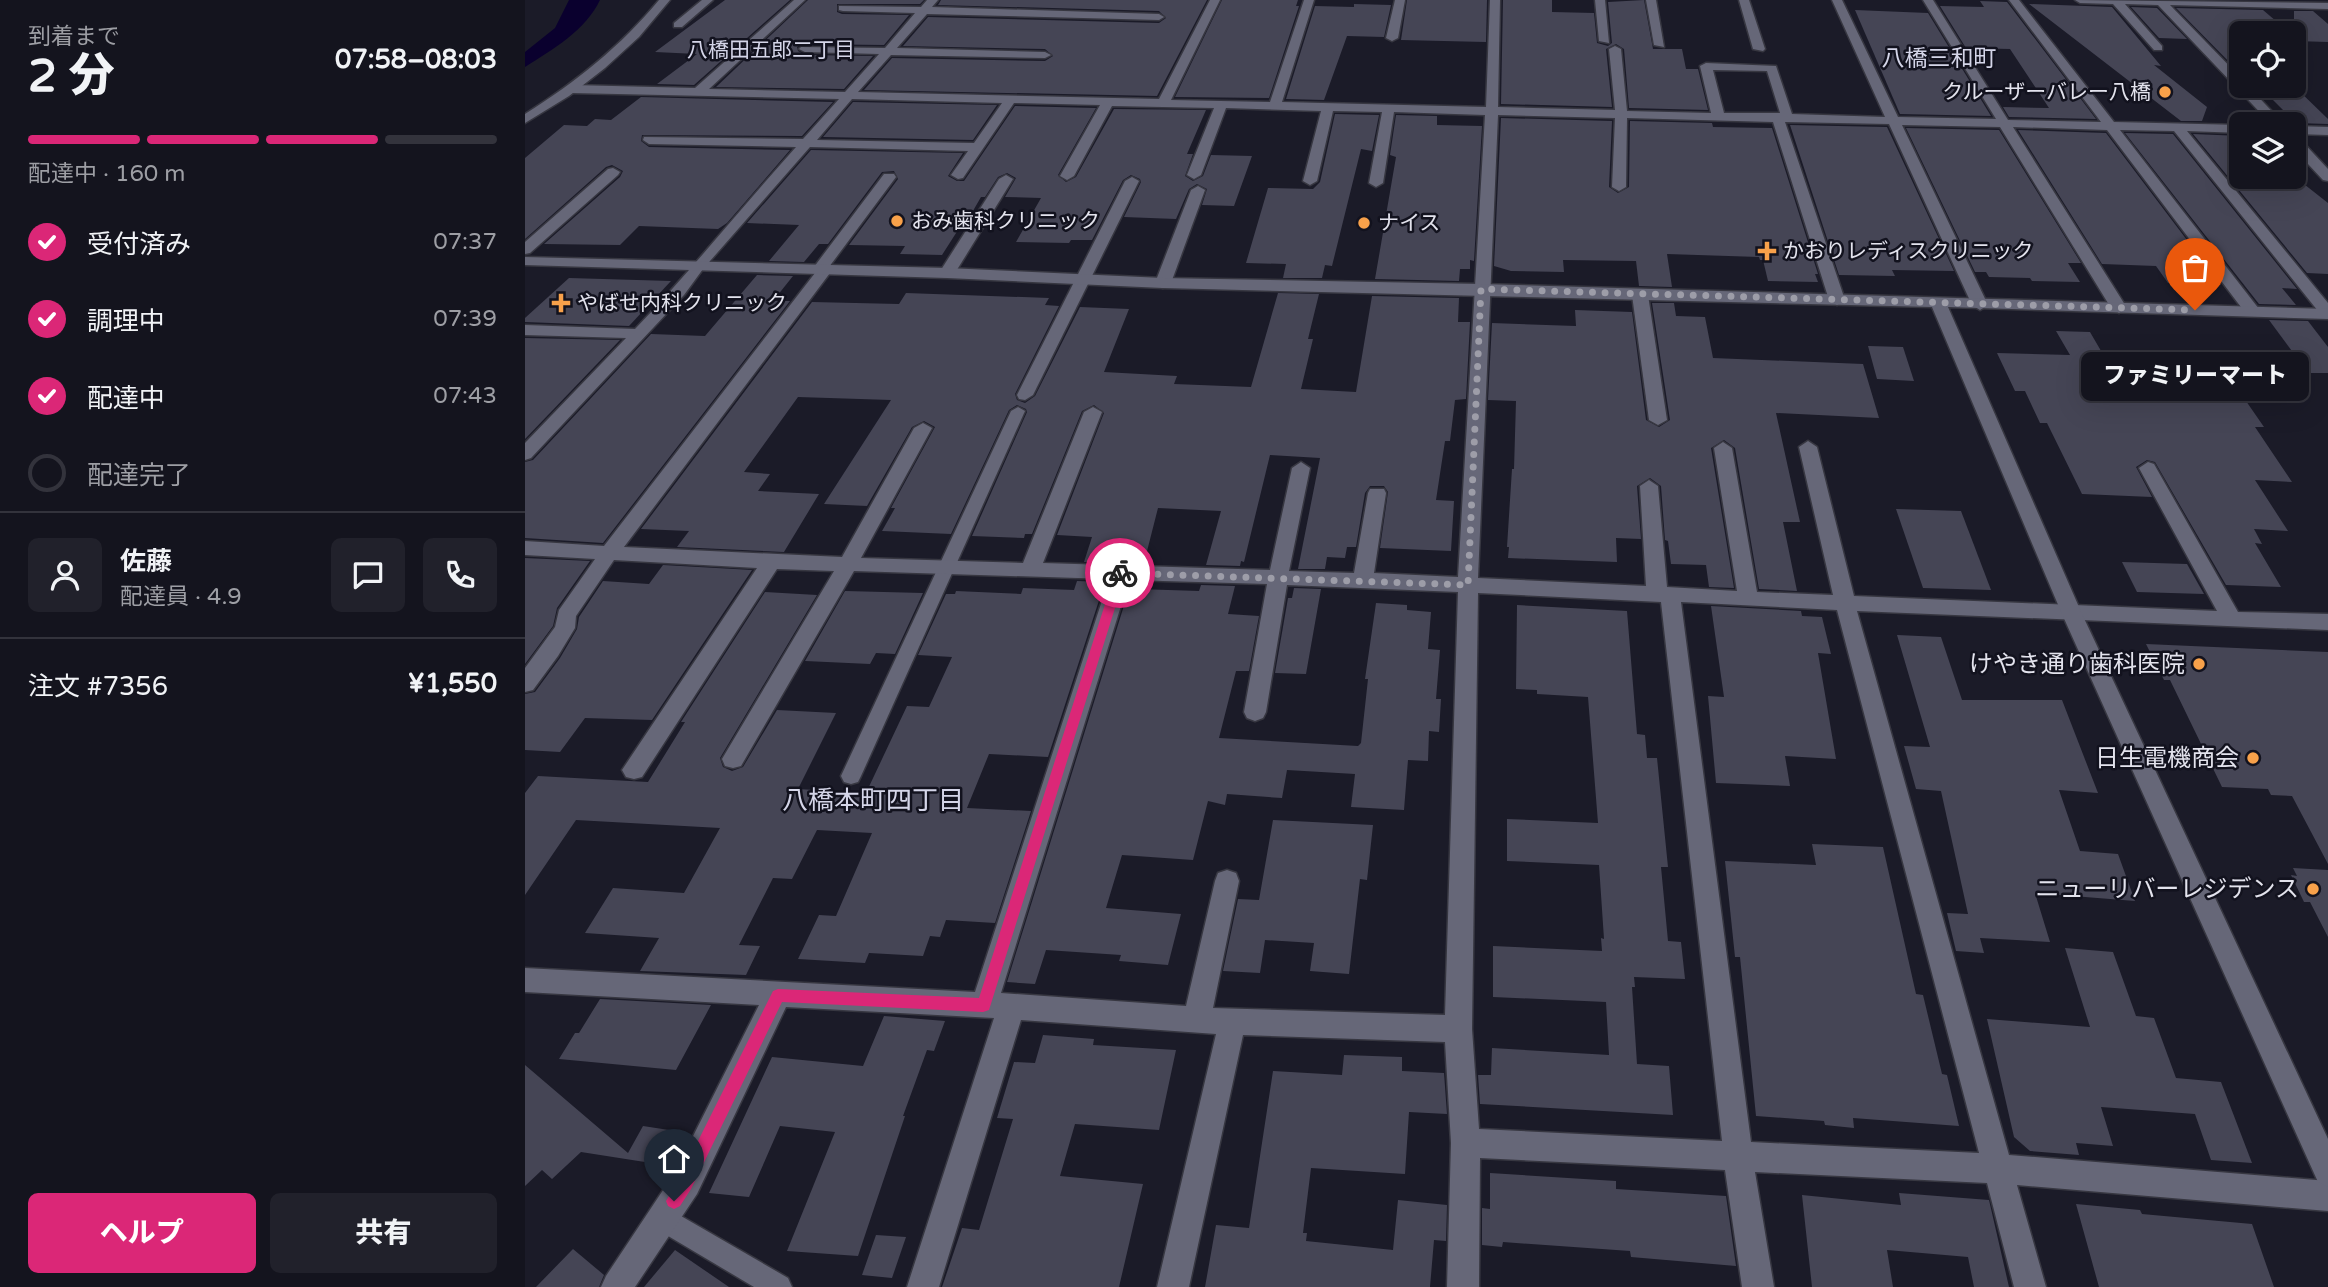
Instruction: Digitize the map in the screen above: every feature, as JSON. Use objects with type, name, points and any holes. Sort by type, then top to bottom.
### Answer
[{"type":"street","points":[[525,119],[572,89],[618,54],[642,30],[665,0]]},
{"type":"street","points":[[678,25],[708,0]]},
{"type":"street","points":[[699,90],[800,0]]},
{"type":"street","points":[[525,454],[639,334],[933,0]]},
{"type":"street","points":[[1164,102],[1215,0]]},
{"type":"street","points":[[1275,104],[1309,0]]},
{"type":"street","points":[[1392,38],[1400,0]]},
{"type":"street","points":[[1464,1287],[1466,1143],[1458,1029],[1468,585],[1495,0]]},
{"type":"street","points":[[1600,0],[1621,113],[1619,187]]},
{"type":"street","points":[[1651,0],[1660,45]]},
{"type":"street","points":[[1744,0],[1759,49]]},
{"type":"street","points":[[1837,0],[1980,305]]},
{"type":"street","points":[[1929,0],[2119,309]]},
{"type":"street","points":[[2014,0],[2253,312]]},
{"type":"street","points":[[2080,0],[2328,6]]},
{"type":"street","points":[[2116,1],[2158,48]]},
{"type":"street","points":[[2160,1],[2266,112]]},
{"type":"street","points":[[843,8],[1159,17]]},
{"type":"street","points":[[805,49],[1045,54]]},
{"type":"street","points":[[1718,115],[1706,66],[1772,68],[1782,116],[1837,300]]},
{"type":"street","points":[[572,89],[2229,129]]},
{"type":"street","points":[[958,175],[1012,98]]},
{"type":"street","points":[[1067,176],[1109,100]]},
{"type":"street","points":[[1163,283],[1222,103]]},
{"type":"street","points":[[1310,181],[1328,106]]},
{"type":"street","points":[[1376,183],[1389,107]]},
{"type":"street","points":[[2177,127],[2328,313]]},
{"type":"street","points":[[2306,130],[2328,131]]},
{"type":"street","points":[[649,140],[978,148]]},
{"type":"street","points":[[2306,154],[2328,177]]},
{"type":"street","points":[[525,250],[613,172]]},
{"type":"street","points":[[525,684],[551,650],[565,628],[566,615],[608,554],[822,270],[888,177]]},
{"type":"street","points":[[947,273],[1006,179]]},
{"type":"street","points":[[1025,395],[1132,181]]},
{"type":"street","points":[[525,261],[947,273],[1163,283],[1481,289],[2328,313]]},
{"type":"street","points":[[1640,295],[1658,421]]},
{"type":"street","points":[[1938,303],[2072,614],[2328,1172]]},
{"type":"street","points":[[525,330],[639,334]]},
{"type":"street","points":[[1031,568],[1093,412]]},
{"type":"street","points":[[733,759],[848,564],[923,428]]},
{"type":"street","points":[[1808,447],[1845,603],[2030,1287]]},
{"type":"street","points":[[1723,448],[1748,598]]},
{"type":"street","points":[[1255,712],[1278,578],[1301,468]]},
{"type":"street","points":[[2148,468],[2232,619]]},
{"type":"street","points":[[1649,486],[1738,1156],[1758,1287]]},
{"type":"street","points":[[1363,580],[1377,493]]},
{"type":"street","points":[[525,548],[771,562],[946,565],[1363,580],[2072,614],[2328,622]]},
{"type":"street","points":[[634,770],[771,562]]},
{"type":"street","points":[[923,1287],[997,1006],[1121,573]]},
{"type":"street","points":[[1197,1019],[1227,881]]},
{"type":"street","points":[[525,980],[1232,1022],[1458,1029]]},
{"type":"street","points":[[617,1287],[685,1183],[778,995]]},
{"type":"street","points":[[1173,1287],[1232,1022]]},
{"type":"street","points":[[1466,1143],[1997,1169],[2328,1196]]},
{"type":"lane","points":[[851,776],[1018,411]]},
{"type":"lane","points":[[662,1218],[779,1287]]},
{"type":"shaded area","points":[[569,0],[600,0],[577,30],[525,67],[525,52],[555,28]]},
{"type":"building","points":[[725,0],[790,0],[694,85],[657,84],[697,54],[655,52]]},
{"type":"building","points":[[808,0],[924,0],[920,4],[837,4],[837,12],[842,14],[909,15],[884,45],[801,44],[797,47],[798,51],[805,55],[873,56],[844,89],[716,87]]},
{"type":"building","points":[[941,0],[1207,0],[1157,96],[864,90],[892,58],[1045,61],[1053,56],[1045,49],[903,46],[928,17],[1159,23],[1166,18],[1159,11],[938,5]]},
{"type":"building","points":[[1222,0],[1298,0],[1296,6],[1299,6],[1269,98],[1175,97]]},
{"type":"building","points":[[1407,0],[1487,0],[1486,42],[1401,40]]},
{"type":"building","points":[[1503,0],[1552,0],[1552,12],[1594,13],[1597,43],[1608,46],[1612,43],[1608,2],[1644,0],[1653,49],[1682,49],[1686,69],[1698,69],[1708,110],[1629,108],[1624,49],[1616,44],[1606,49],[1612,107],[1501,104]]},
{"type":"building","points":[[1980,1],[2007,2],[2096,119],[2009,117],[2003,107],[2049,108],[2010,49],[1966,48],[1940,6],[1984,7]]},
{"type":"building","points":[[1354,4],[1391,5],[1384,37],[1347,36],[1324,100],[1286,99],[1315,6],[1354,7]]},
{"type":"building","points":[[2029,4],[2112,7],[2161,66],[2154,65],[2207,107],[2202,121],[2181,121]]},
{"type":"building","points":[[2131,7],[2157,8],[2187,39],[2159,38]]},
{"type":"building","points":[[2176,8],[2263,10],[2276,21],[2229,21],[2229,62]]},
{"type":"building","points":[[1855,10],[1928,13],[1991,116],[1900,114]]},
{"type":"building","points":[[2294,11],[2313,11],[2328,24],[2328,42],[2306,41],[2306,21],[2294,21]]},
{"type":"building","points":[[641,97],[833,102],[802,136],[642,135],[641,141],[649,147],[790,150],[727,223],[718,229],[639,226],[620,245],[544,244],[620,177],[623,171],[612,165],[606,167],[525,239],[525,158],[564,125],[587,126],[595,119],[611,120]]},
{"type":"building","points":[[2271,98],[2306,98],[2328,119],[2328,124],[2306,123],[2306,112],[2285,112]]},
{"type":"building","points":[[853,102],[997,105],[973,140],[823,137]]},
{"type":"building","points":[[1015,106],[1096,108],[1058,175],[1066,182],[1076,177],[1114,109],[1206,110],[1187,154],[1193,154],[1185,176],[1193,181],[1203,176],[1211,155],[1252,156],[1234,206],[1202,205],[1207,189],[1197,184],[1189,189],[1176,219],[1124,217],[1141,182],[1131,175],[1123,180],[1092,240],[1071,240],[1069,243],[1016,242],[1041,198],[1005,197],[1016,178],[1007,173],[998,177],[985,197],[981,197],[962,230],[958,230],[942,255],[900,254],[905,246],[849,245],[898,179],[894,171],[882,172],[828,244],[819,244],[804,262],[769,261],[799,225],[747,223],[811,150],[963,153],[948,176],[964,181]]},
{"type":"building","points":[[1335,114],[1379,115],[1372,151],[1361,149],[1332,266],[1325,265],[1322,278],[1283,278],[1286,264],[1246,263],[1268,188],[1313,189],[1320,182]]},
{"type":"building","points":[[1396,115],[1437,116],[1437,125],[1482,126],[1474,261],[1470,260],[1470,269],[1460,269],[1459,281],[1375,279],[1396,157],[1390,155]]},
{"type":"building","points":[[1501,118],[1612,121],[1609,187],[1618,193],[1629,187],[1630,121],[1772,128],[1818,274],[1815,274],[1818,282],[1768,281],[1763,260],[1759,257],[1667,254],[1672,287],[1639,286],[1636,261],[1563,260],[1564,272],[1511,271],[1494,266]]},
{"type":"building","points":[[1790,125],[1887,127],[1954,271],[1892,270],[1895,276],[1839,275]]},
{"type":"building","points":[[1906,128],[1999,130],[2081,263],[2068,263],[2080,282],[1989,277],[1986,272],[1975,272]]},
{"type":"building","points":[[2018,130],[2106,133],[2221,285],[2168,283],[2156,266],[2102,264]]},
{"type":"building","points":[[2125,133],[2173,134],[2297,289],[2282,288],[2296,305],[2259,304]]},
{"type":"building","points":[[2193,134],[2229,135],[2229,178]]},
{"type":"building","points":[[2306,186],[2328,203],[2328,274],[2307,273],[2238,189],[2306,189]]},
{"type":"building","points":[[757,275],[793,276],[773,301],[790,301],[603,543],[525,538],[525,462],[533,460],[651,334],[705,336]]},
{"type":"building","points":[[569,278],[671,281],[629,326],[525,322],[525,318]]},
{"type":"building","points":[[906,293],[1049,298],[1045,305],[1059,306],[1015,394],[1017,400],[1025,403],[1035,396],[1080,307],[1129,309],[1104,372],[1177,376],[1174,384],[1251,387],[1278,293],[1319,294],[1308,339],[1313,339],[1301,389],[1356,392],[1372,296],[1459,298],[1458,322],[1470,322],[1466,399],[1455,400],[1450,441],[1445,441],[1436,500],[1454,501],[1451,551],[1380,548],[1388,492],[1384,486],[1370,486],[1365,493],[1356,547],[1347,547],[1345,558],[1327,557],[1325,569],[1298,569],[1320,458],[1270,455],[1244,562],[1241,561],[1240,566],[1206,565],[1221,511],[1158,508],[1144,563],[1084,562],[1092,537],[1057,535],[1104,413],[1094,405],[1082,411],[1032,534],[1025,534],[1024,538],[972,536],[1026,409],[1017,405],[1009,410],[951,534],[882,531],[895,508],[891,508],[935,427],[924,421],[912,427],[867,506],[824,504],[891,400],[798,397],[744,472],[770,474],[758,491],[819,494],[784,552],[677,547],[689,531],[641,529],[812,302],[899,304]]},
{"type":"building","points":[[1652,303],[1674,303],[1676,316],[1705,317],[1713,358],[1863,364],[1879,418],[1776,413],[1800,522],[1783,522],[1797,591],[1759,589],[1735,448],[1724,440],[1711,448],[1734,588],[1709,587],[1706,565],[1671,564],[1668,541],[1665,540],[1661,486],[1650,478],[1637,486],[1641,539],[1616,538],[1617,562],[1508,558],[1516,401],[1488,400],[1492,323],[1576,326],[1575,310],[1632,312],[1646,420],[1659,427],[1670,420]]},
{"type":"building","points":[[2269,320],[2308,321],[2328,347],[2328,373],[2308,373]]},
{"type":"building","points":[[2056,331],[2090,332],[2104,356],[2224,360],[2242,388],[2237,388],[2264,427],[2255,427],[2292,482],[2255,480],[2288,531],[2254,529],[2262,544],[2255,543],[2281,587],[2226,585],[2155,462],[2147,460],[2136,467],[2152,497],[2082,494],[2047,423],[2040,423],[2025,391],[2015,391],[1997,353],[2070,355]]},
{"type":"building","points":[[525,338],[620,340],[525,439]]},
{"type":"building","points":[[1868,346],[1903,347],[1914,381],[1877,379]]},
{"type":"building","points":[[1896,509],[1961,511],[1991,590],[1923,588]]},
{"type":"building","points":[[525,558],[590,561],[557,608],[553,626],[525,664]]},
{"type":"building","points":[[2122,562],[2187,564],[2204,594],[2137,592]]},
{"type":"building","points":[[663,565],[752,570],[652,720],[585,718],[560,752],[525,750],[525,694],[535,692],[560,658],[577,629],[579,617],[603,581],[649,584]]},
{"type":"building","points":[[1077,581],[1105,582],[1048,757],[989,754],[967,808],[1031,811],[995,923],[946,920],[940,937],[930,936],[923,956],[869,953],[865,963],[798,959],[819,915],[836,916],[872,833],[817,830],[792,879],[773,878],[739,945],[760,946],[746,975],[640,971],[659,938],[585,933],[613,888],[684,893],[720,828],[576,820],[525,895],[525,793],[538,776],[648,782],[685,722],[681,722],[765,592],[817,595],[720,758],[723,767],[732,771],[743,767],[777,710],[836,713],[798,789],[866,793],[907,706],[929,707],[952,657],[918,655],[946,594],[955,594],[956,591],[1021,594],[1023,588],[1074,590]]},
{"type":"building","points":[[1131,583],[1139,583],[1137,589],[1199,591],[1201,585],[1235,586],[1228,614],[1259,616],[1249,671],[1236,671],[1219,738],[1358,746],[1361,743],[1368,679],[1365,679],[1376,603],[1407,605],[1407,610],[1431,612],[1428,649],[1440,650],[1436,699],[1441,699],[1439,732],[1429,731],[1428,761],[1408,760],[1404,810],[1351,807],[1355,774],[1287,770],[1282,798],[1227,794],[1225,805],[1208,801],[1193,860],[1122,855],[1106,908],[1181,914],[1168,965],[1119,961],[1121,955],[1046,950],[1035,984],[1007,982]]},
{"type":"building","points":[[1294,588],[1321,589],[1306,674],[1275,673],[1288,598],[1292,598]]},
{"type":"building","points":[[845,591],[923,593],[895,654],[876,653],[870,664],[805,661]]},
{"type":"building","points":[[1517,605],[1627,611],[1637,734],[1645,735],[1647,758],[1657,758],[1668,867],[1661,867],[1668,941],[1681,942],[1685,979],[1634,977],[1635,987],[1632,987],[1637,1064],[1669,1066],[1673,1115],[1480,1104],[1478,1075],[1491,1075],[1492,1048],[1609,1055],[1606,1002],[1493,997],[1493,946],[1602,951],[1601,938],[1604,939],[1599,865],[1507,861],[1507,819],[1598,823],[1588,697],[1537,694],[1537,690],[1516,689]]},
{"type":"building","points":[[1711,606],[1801,611],[1802,616],[1822,617],[1831,654],[1818,653],[1836,759],[1785,756],[1790,786],[1716,783],[1708,696],[1724,697]]},
{"type":"building","points":[[1897,635],[1941,637],[1962,700],[2062,700],[2098,793],[2059,790],[2080,851],[2118,854],[2135,901],[2035,893],[2050,942],[1980,938],[1984,953],[1956,951],[1947,913],[1968,914],[1941,791],[1916,789],[1904,746],[1930,747]]},
{"type":"building","points":[[2146,644],[2328,652],[2328,864],[2292,796],[2271,795],[2268,789],[2222,787],[2170,680],[2164,680]]},
{"type":"building","points":[[1273,820],[1373,825],[1367,880],[1360,879],[1349,974],[1310,971],[1314,943],[1265,940],[1260,973],[1223,971],[1238,899],[1259,900]]},
{"type":"building","points":[[1812,844],[1883,847],[1916,994],[1923,995],[1942,1074],[1947,1075],[1959,1126],[1853,1118],[1854,1128],[1825,1125],[1824,1121],[1756,1116],[1740,957],[1735,957],[1725,861],[1816,865]]},
{"type":"building","name":"ニューリバーレジデンス","points":[[2293,868],[2328,870],[2328,937],[2310,902],[2304,902],[2291,875],[2297,876]]},
{"type":"building","points":[[2065,948],[2113,952],[2136,1016],[2154,1018],[2176,1078],[2221,1082],[2252,1163],[2211,1160],[2195,1114],[2101,1107],[2113,1146],[2076,1143],[2079,1155],[2030,1151],[2014,1137],[1987,1019],[2090,1027]]},
{"type":"building","points":[[600,999],[711,1005],[676,1070],[559,1059]]},
{"type":"building","points":[[884,1016],[945,1021],[934,1051],[927,1050],[858,1256],[787,1251],[835,1132],[780,1126],[749,1197],[709,1193],[772,1057],[863,1066]]},
{"type":"building","points":[[1043,1035],[1094,1039],[1093,1045],[1176,1050],[1159,1130],[1075,1124],[1060,1176],[1143,1184],[1119,1287],[942,1287],[962,1228],[979,1230],[1013,1119],[997,1118],[1014,1062],[1035,1063]]},
{"type":"building","points":[[1344,1055],[1402,1057],[1402,1071],[1444,1073],[1447,1114],[1409,1112],[1405,1174],[1311,1168],[1303,1233],[1307,1233],[1306,1241],[1393,1250],[1398,1200],[1447,1205],[1446,1241],[1434,1240],[1430,1287],[1205,1287],[1216,1225],[1249,1228],[1273,1071],[1342,1075]]},
{"type":"building","points":[[525,1065],[628,1153],[643,1126],[682,1132],[664,1165],[581,1152],[552,1179],[542,1170],[525,1186]]},
{"type":"building","points":[[1490,1173],[1616,1181],[1616,1189],[1726,1196],[1736,1266],[1631,1257],[1630,1251],[1503,1242],[1502,1247],[1482,1245],[1482,1208],[1490,1209]]},
{"type":"building","points":[[1899,1193],[1989,1200],[2009,1287],[1974,1287],[1968,1257],[1887,1250],[1893,1287],[1812,1287],[1802,1195],[1901,1205]]},
{"type":"building","points":[[2076,1204],[2140,1210],[2142,1214],[2252,1224],[2274,1287],[2099,1287]]},
{"type":"building","points":[[876,1235],[906,1237],[892,1278],[862,1275]]},
{"type":"building","points":[[573,1249],[604,1275],[599,1287],[536,1287]]},
{"type":"building","points":[[675,1250],[729,1287],[644,1287]]},
{"type":"way so far","points":[[1120,573],[1468,585],[1481,289],[2195,310]]},
{"type":"place","name":"クルーザーバレー八橋","points":[[2165,92]]},
{"type":"place","name":"おみ歯科クリニック","points":[[897,221]]},
{"type":"place","name":"ナイス","points":[[1364,223]]},
{"type":"place","name":"かおりレディスクリニック","points":[[1767,251]]},
{"type":"place","name":"やばせ内科クリニック","points":[[561,303]]},
{"type":"place","name":"ファミリーマート","points":[[2195,310]]},
{"type":"place","name":"けやき通り歯科医院","points":[[2199,664]]},
{"type":"place","name":"日生電機商会","points":[[2253,758]]},
{"type":"place","name":"ニューリバーレジデンス","points":[[2313,889]]},
{"type":"district","name":"八橋田五郎二丁目","points":[[771,50]]},
{"type":"district","name":"八橋三和町","points":[[1939,58]]},
{"type":"district","name":"八橋本町四丁目","points":[[873,800]]},
{"type":"route","points":[[674,1201],[778,995],[983,1005],[1120,573]]}]
